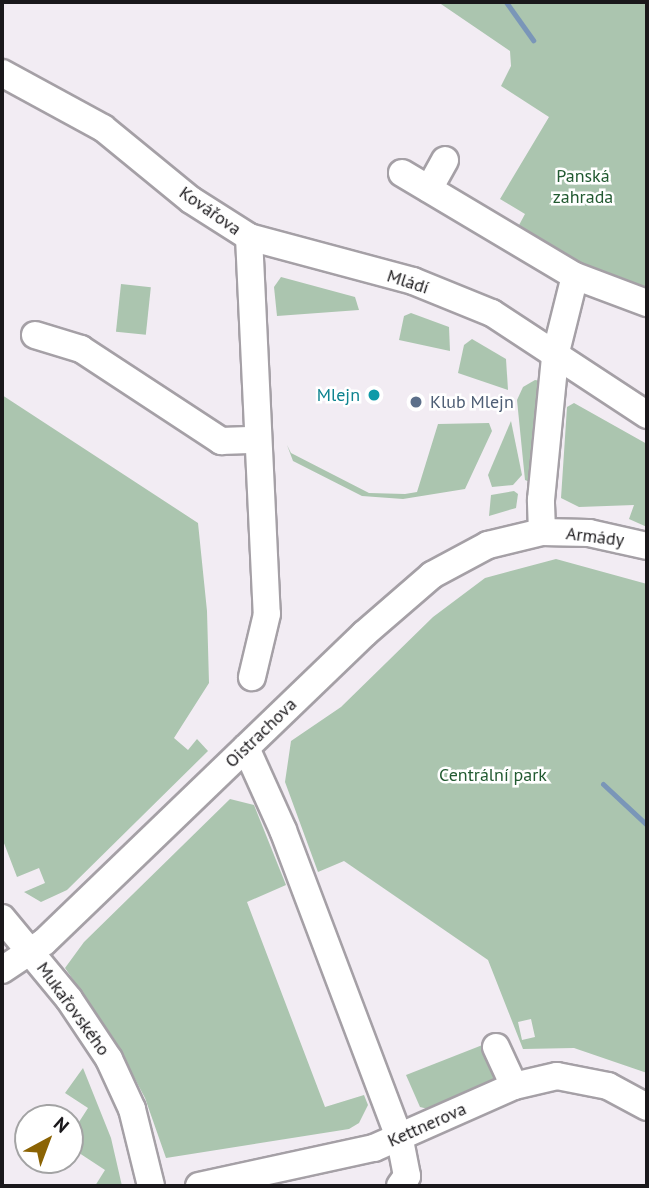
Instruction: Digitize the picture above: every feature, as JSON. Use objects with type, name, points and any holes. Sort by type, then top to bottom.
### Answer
[{"type":"street","name":"Kovářova","points":[[2,73],[103,128],[191,200],[249,237],[256,440],[266,538],[263,578],[267,614],[252,677]]},
{"type":"street","points":[[429,188],[445,160]]},
{"type":"street","points":[[402,173],[575,276],[647,303]]},
{"type":"street","name":"Mládí","points":[[249,237],[413,281],[492,313],[647,415]]},
{"type":"street","points":[[542,532],[541,500],[555,356],[575,276]]},
{"type":"street","points":[[35,335],[81,349],[222,441],[256,440]]},
{"type":"street","name":"Armády","points":[[542,532],[589,533],[647,546]]},
{"type":"street","name":"Oistrachova","points":[[2,970],[31,952],[432,575],[488,545],[542,532]]},
{"type":"street","points":[[246,748],[270,799],[400,1140],[407,1176],[400,1186]]},
{"type":"street","name":"Mukařovského","points":[[2,918],[31,952],[110,1059],[132,1110],[151,1186]]},
{"type":"street","points":[[496,1047],[514,1086]]},
{"type":"street","name":"Kettnerova","points":[[200,1186],[400,1140],[514,1086],[557,1076],[582,1078],[608,1086],[647,1107]]},
{"type":"green space","name":"Panská zahrada","points":[[438,2],[647,2],[647,291],[579,266],[518,227],[525,214],[500,199],[549,117],[501,86],[511,66],[510,51]]},
{"type":"green space","points":[[281,277],[355,297],[359,310],[277,316],[274,287]]},
{"type":"green space","points":[[121,284],[151,287],[146,335],[116,332]]},
{"type":"green space","points":[[411,313],[449,327],[450,351],[399,340],[404,316]]},
{"type":"green space","points":[[472,339],[506,359],[508,390],[458,373],[464,345]]},
{"type":"green space","points":[[535,380],[541,381],[530,482],[525,480],[517,400],[523,387]]},
{"type":"green space","points":[[2,395],[198,523],[207,611],[209,683],[174,738],[188,750],[197,739],[208,751],[67,890],[41,902],[24,892],[45,883],[39,868],[17,877],[2,838]]},
{"type":"green space","points":[[574,403],[647,444],[647,527],[629,519],[634,505],[579,507],[561,498],[567,407]]},
{"type":"green space","points":[[511,421],[522,475],[513,485],[492,487],[488,475]]},
{"type":"green space","points":[[489,423],[492,431],[465,489],[403,499],[362,496],[293,461],[287,445],[291,453],[369,493],[405,494],[417,492],[438,424]]},
{"type":"green space","points":[[514,491],[518,494],[516,508],[489,516],[491,495]]},
{"type":"green space","name":"Centrální park","points":[[556,559],[647,584],[647,1073],[574,1048],[523,1049],[488,960],[344,861],[318,872],[285,782],[291,741],[341,707],[433,617],[485,578]],"holes":[[[531,1019],[535,1037],[522,1040],[518,1022]]]},
{"type":"green space","points":[[230,799],[254,805],[286,885],[247,902],[325,1107],[364,1095],[368,1105],[359,1123],[349,1129],[166,1158],[145,1098],[114,1039],[65,968],[84,942]]},
{"type":"green space","points":[[485,1044],[501,1078],[428,1109],[420,1107],[406,1075]]},
{"type":"green space","points":[[83,1068],[111,1138],[122,1186],[95,1186],[105,1170],[84,1156],[84,1114],[88,1108],[65,1093]]},
{"type":"waterway","points":[[506,2],[533,40]]},
{"type":"waterway","points":[[603,784],[647,825]]},
{"type":"place","name":"Mlejn","points":[[374,395]]},
{"type":"place","name":"Klub Mlejn","points":[[416,402]]}]
